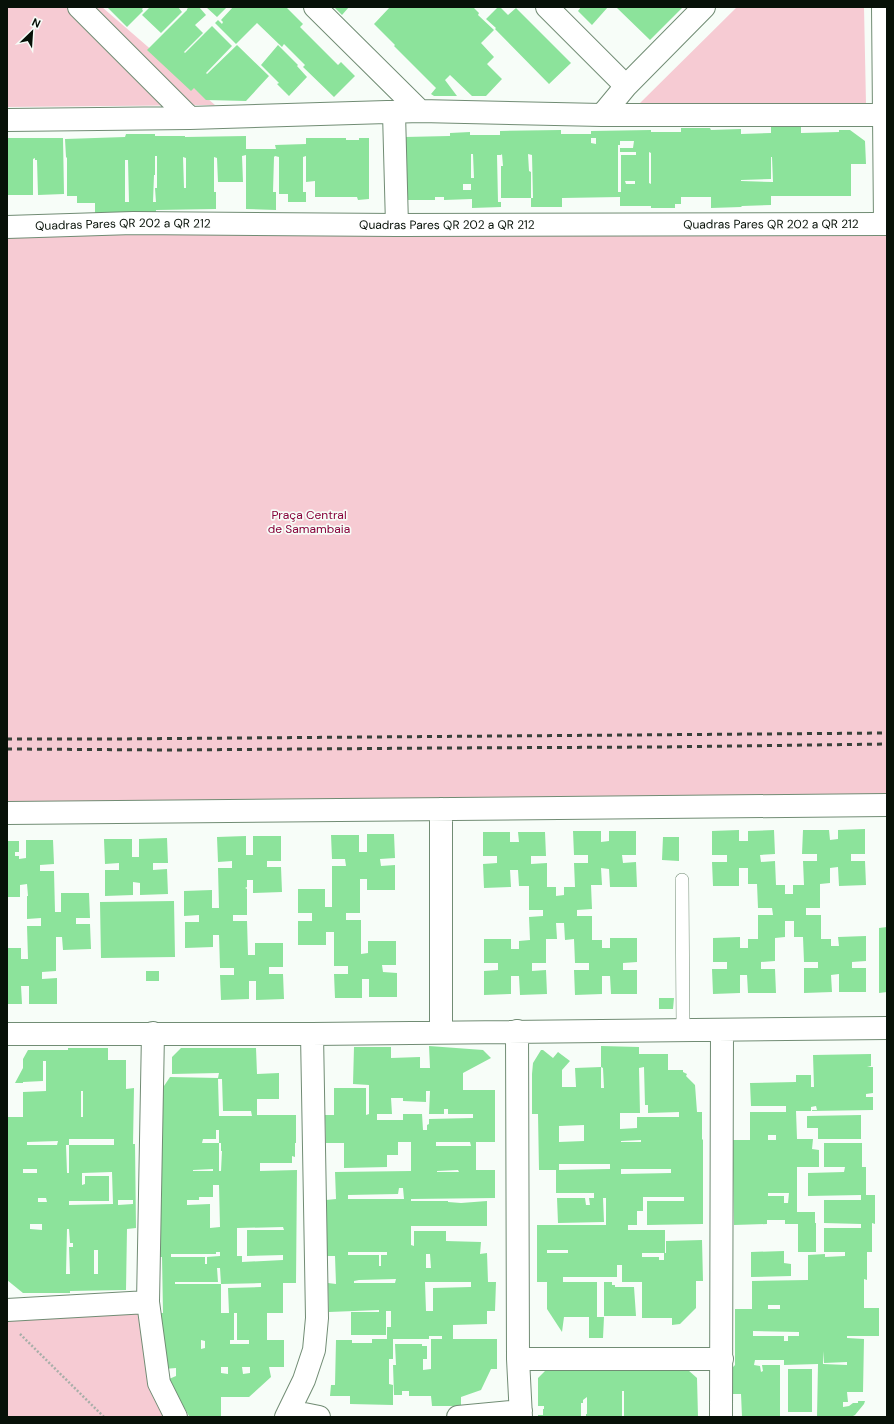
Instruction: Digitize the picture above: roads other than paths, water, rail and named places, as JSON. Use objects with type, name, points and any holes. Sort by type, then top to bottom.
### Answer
[{"type":"street","points":[[78,7],[190,118]]},
{"type":"street","points":[[315,7],[420,111]]},
{"type":"street","points":[[547,7],[626,86]]},
{"type":"street","points":[[602,115],[626,86],[704,7]]},
{"type":"street","points":[[883,7],[886,224]]},
{"type":"street","points":[[7,120],[190,118],[420,111],[602,115],[884,115]]},
{"type":"street","points":[[394,112],[397,225]]},
{"type":"street","name":"Quadras Pares QR 202 a QR 212","points":[[7,227],[133,223],[397,225],[886,224]]},
{"type":"street","points":[[7,813],[887,805]]},
{"type":"street","points":[[441,808],[441,1032]]},
{"type":"street","points":[[7,1034],[312,1034],[887,1028]]},
{"type":"street","points":[[721,1417],[722,1030]]},
{"type":"street","points":[[458,1417],[521,1414],[518,1359],[517,1031]]},
{"type":"street","points":[[153,1033],[148,1302],[159,1383],[176,1417]]},
{"type":"street","points":[[312,1034],[317,1318],[314,1350],[304,1380],[287,1414],[319,1417]]},
{"type":"street","points":[[7,1310],[148,1302]]},
{"type":"street","points":[[518,1359],[722,1359]]},
{"type":"lane","points":[[682,880],[683,1029]]},
{"type":"railway","points":[[7,739],[887,733]]},
{"type":"railway","points":[[7,749],[170,750],[887,744]]},
{"type":"park label","name":"Praça Central de Samambaia","points":[[309,522]]}]
